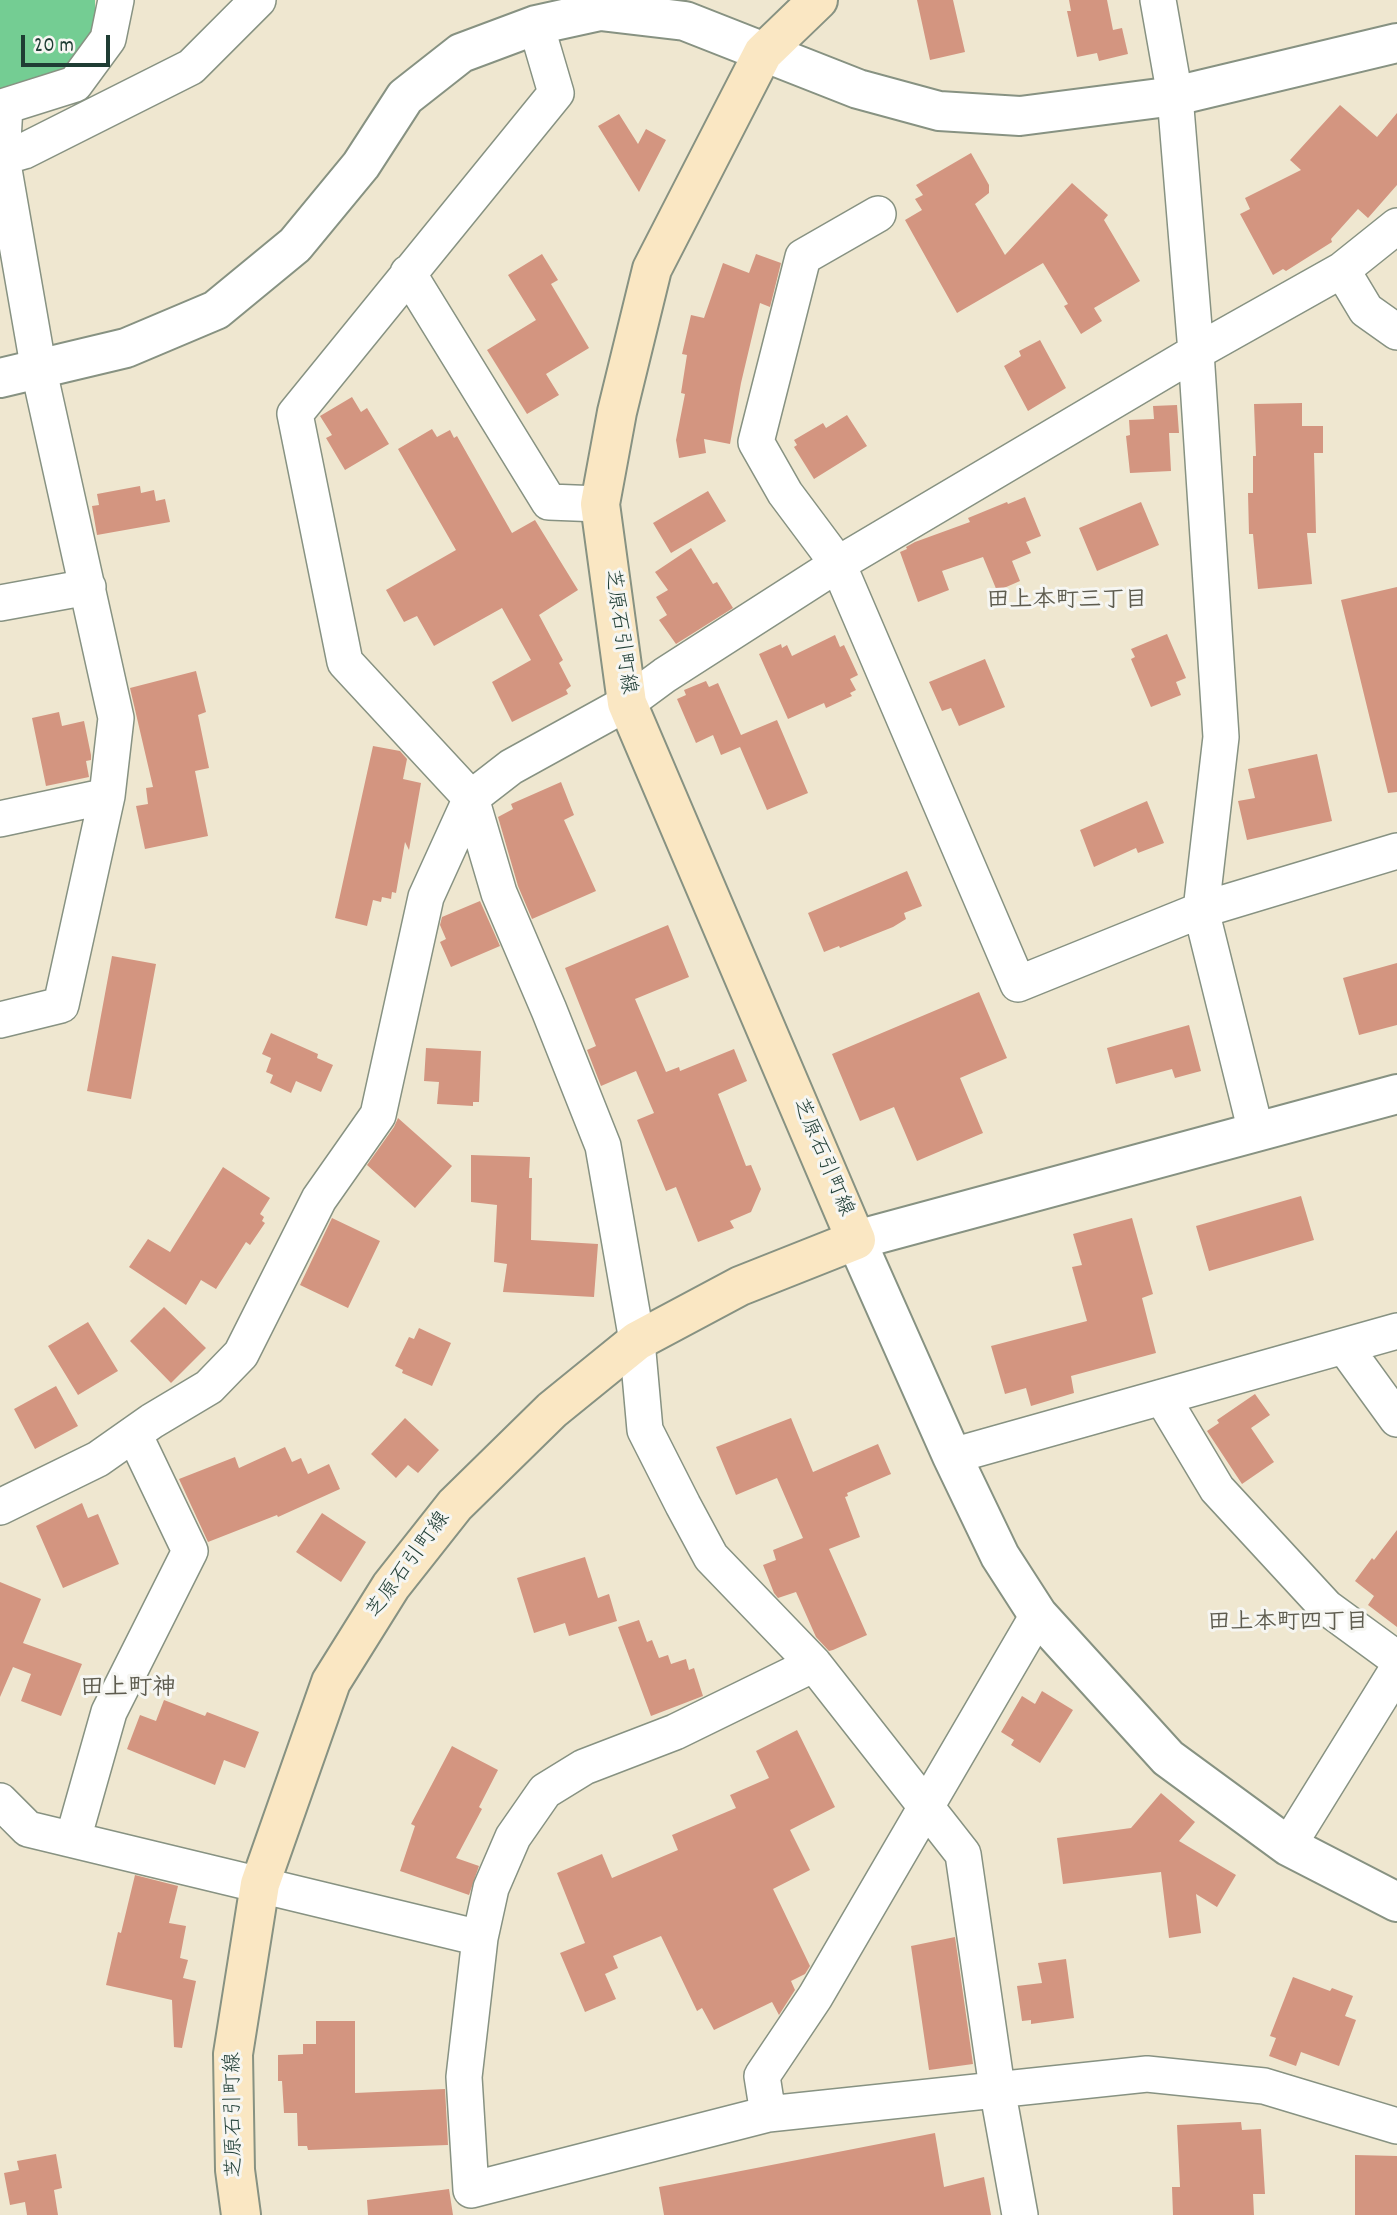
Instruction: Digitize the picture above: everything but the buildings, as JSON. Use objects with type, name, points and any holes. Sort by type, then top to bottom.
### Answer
[{"type":"main road","name":"芝原石引町線","points":[[241,2215],[235,2170],[233,2054],[260,1884],[331,1682],[391,1586],[455,1505],[552,1410],[637,1341],[740,1286],[856,1240],[627,703],[600,504],[617,412],[652,269],[763,53],[818,0]]},
{"type":"street","points":[[0,1020],[61,1004],[107,796],[116,718],[39,371],[1,158],[5,106],[75,84],[108,39],[116,0]]},
{"type":"street","points":[[1,158],[24,151],[191,67],[258,0]]},
{"type":"street","points":[[1157,0],[1175,96],[1196,352],[1221,737],[1201,910],[1256,1132]]},
{"type":"street","points":[[0,378],[39,371],[126,348],[216,310],[295,244],[361,165],[405,97],[461,53],[536,25],[600,11],[685,21],[858,89],[939,111],[1020,116],[1175,96],[1397,43]]},
{"type":"street","points":[[536,25],[556,93],[295,414],[345,662],[471,798],[499,893],[603,1146],[637,1341],[645,1430],[683,1505],[711,1557],[814,1664],[963,1854],[997,2088],[1020,2215]]},
{"type":"street","points":[[878,214],[803,257],[756,442],[785,493],[838,564],[1018,984],[1201,910],[1397,851]]},
{"type":"street","points":[[0,1507],[98,1459],[209,1387],[241,1354],[319,1199],[378,1115],[426,897],[471,798],[511,767],[627,703],[665,675],[838,564],[1196,352],[1342,270],[1397,226]]},
{"type":"street","points":[[1342,270],[1366,310],[1397,332]]},
{"type":"street","points":[[408,273],[548,502],[600,504]]},
{"type":"street","points":[[0,603],[88,587]]},
{"type":"street","points":[[0,819],[107,796]]},
{"type":"street","points":[[1397,1094],[856,1240],[952,1456],[1000,1556],[1038,1615],[1168,1758],[1288,1846],[1397,1902]]},
{"type":"street","points":[[952,1456],[1397,1331]]},
{"type":"street","points":[[1344,1346],[1397,1419]]},
{"type":"street","points":[[1162,1397],[1217,1489],[1326,1606],[1397,1660]]},
{"type":"street","points":[[73,1839],[109,1712],[190,1551],[134,1434]]},
{"type":"street","points":[[768,2114],[762,2076],[815,1997],[1038,1615]]},
{"type":"street","points":[[814,1664],[675,1731],[584,1767],[545,1791],[513,1837],[491,1888],[480,1938],[464,2077],[471,2190],[768,2114],[1147,2074],[1264,2086],[1396,2120]]},
{"type":"street","points":[[1288,1846],[1397,1670]]},
{"type":"street","points":[[0,1801],[28,1829],[480,1938]]},
{"type":"green space","points":[[0,0],[95,0],[95,33],[73,65],[0,95]]},
{"type":"district","name":"田上本町三丁目","points":[[1067,603]]},
{"type":"district","name":"田上本町四丁目","points":[[1288,1625]]},
{"type":"district","name":"田上町神","points":[[128,1691]]}]
